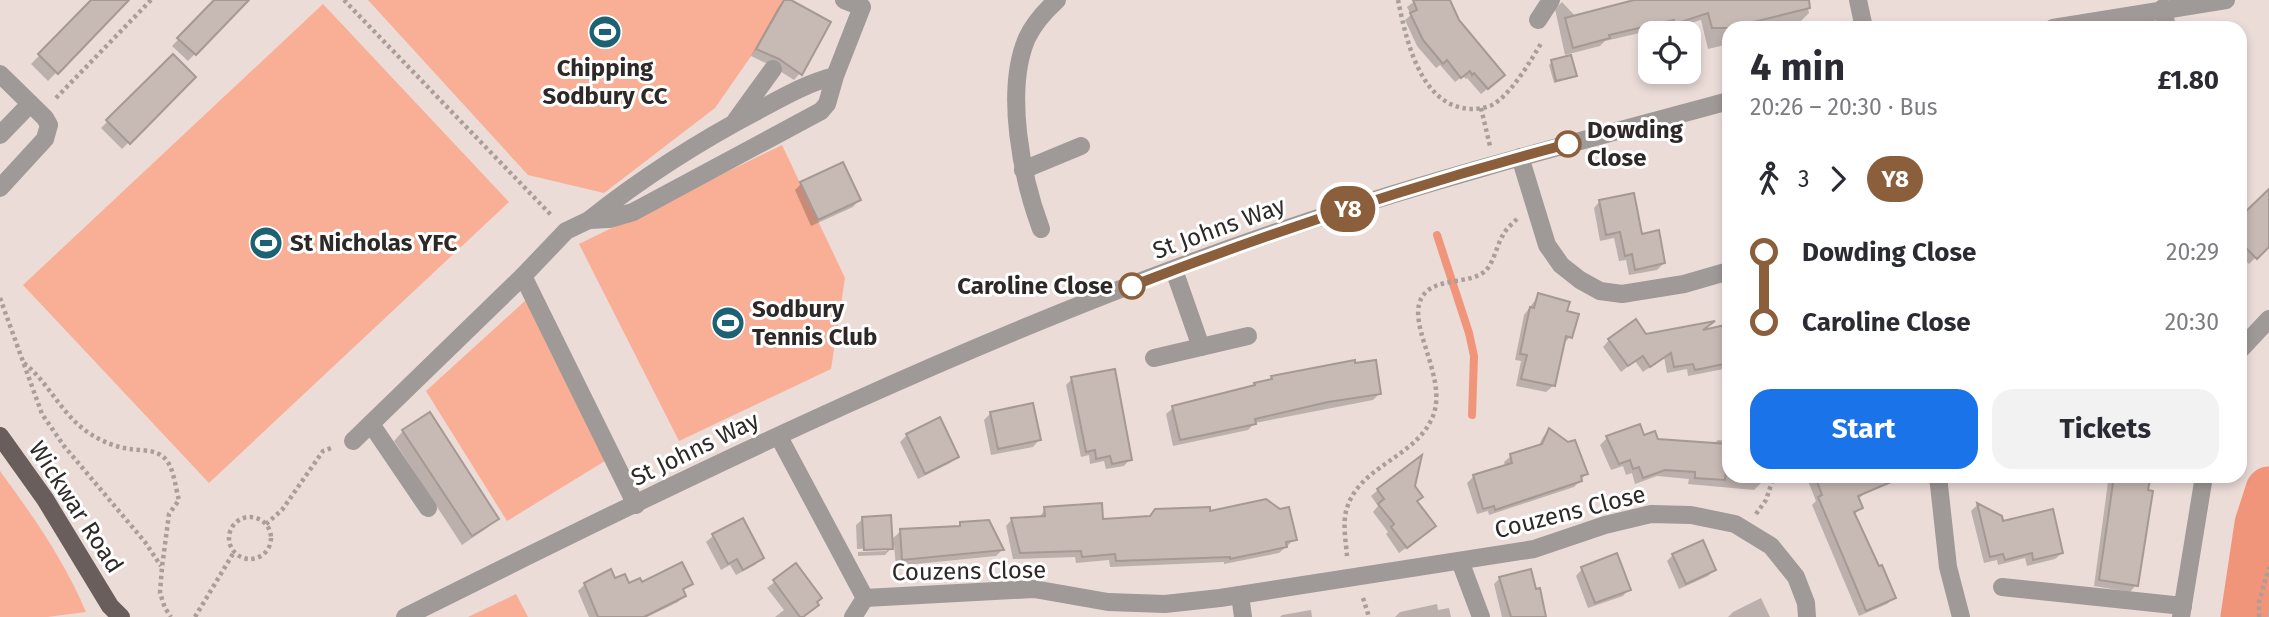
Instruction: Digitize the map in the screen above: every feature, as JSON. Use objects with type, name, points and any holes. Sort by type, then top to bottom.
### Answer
[{"type":"main road","name":"Wickwar Road","points":[[0,436],[45,499],[114,613]]},
{"type":"street","points":[[589,220],[609,219],[633,212],[821,111],[827,104],[862,7],[844,0]]},
{"type":"street","points":[[1041,229],[1023,170],[1018,94],[1021,59],[1027,38],[1057,0]]},
{"type":"street","points":[[1538,20],[1551,0]]},
{"type":"street","points":[[1858,0],[1862,21]]},
{"type":"street","points":[[2092,21],[2226,0]]},
{"type":"street","points":[[2163,8],[2166,21]]},
{"type":"street","points":[[734,123],[773,69]]},
{"type":"street","points":[[0,74],[40,115],[45,139],[0,188]]},
{"type":"street","points":[[353,440],[566,231],[589,220],[620,195],[697,144],[811,82],[835,76]]},
{"type":"street","name":"St Johns Way","points":[[405,617],[779,437],[1007,335],[1308,221],[1520,157],[1722,103]]},
{"type":"street","points":[[0,135],[40,115]]},
{"type":"street","points":[[1023,170],[1081,146]]},
{"type":"street","points":[[1520,157],[1547,245],[1562,265],[1580,280],[1600,291],[1622,294],[1684,284],[1722,273]]},
{"type":"street","points":[[1174,270],[1201,347]]},
{"type":"street","points":[[523,276],[636,505]]},
{"type":"street","points":[[2247,342],[2269,318]]},
{"type":"street","points":[[1154,358],[1248,336]]},
{"type":"street","points":[[371,424],[428,508]]},
{"type":"street","name":"Couzens Close","points":[[779,437],[865,598]]},
{"type":"street","points":[[1939,483],[1948,567],[1961,617]]},
{"type":"street","points":[[2002,587],[2182,611],[2203,483]]},
{"type":"street","name":"Couzens Close","points":[[865,598],[1034,589],[1108,603],[1165,604],[1240,595],[1534,549],[1605,525],[1651,514],[1691,515],[1735,524],[1772,545],[1796,577],[1806,603],[1807,617]]},
{"type":"street","points":[[1460,561],[1482,617]]},
{"type":"street","points":[[1240,595],[1243,617]]},
{"type":"street","name":"Couzens Close","points":[[853,617],[865,598]]},
{"type":"path","points":[[40,115],[151,0]]},
{"type":"path","points":[[344,0],[566,231]]},
{"type":"path","points":[[1398,0],[1414,58],[1432,88],[1454,106],[1481,108],[1500,99],[1535,53],[1550,28],[1538,20]]},
{"type":"path","points":[[1481,108],[1490,146]]},
{"type":"path","points":[[1349,577],[1345,538],[1346,509],[1360,485],[1413,445],[1433,417],[1437,393],[1433,368],[1419,328],[1417,309],[1425,293],[1447,282],[1474,278],[1487,270],[1504,233],[1518,217]]},
{"type":"path","points":[[0,298],[43,414],[64,446],[162,566]]},
{"type":"path","points":[[24,363],[40,375],[66,414],[85,430],[107,443],[163,456],[170,467],[178,500],[169,514],[160,593],[171,617]]},
{"type":"path","points":[[266,524],[282,510],[323,451],[353,440]]},
{"type":"path","points":[[1745,529],[1766,500],[1772,483]]},
{"type":"path","points":[[246,517],[253,517],[266,524],[271,543],[264,554],[252,559],[234,552],[229,539],[234,525],[246,517]]},
{"type":"path","points":[[195,617],[234,552]]},
{"type":"path","points":[[2259,617],[2259,602],[2269,567]]},
{"type":"shaded area","points":[[368,0],[784,0],[756,49],[715,108],[604,193],[528,175]]},
{"type":"shaded area","name":"St Nicholas YFC","points":[[323,4],[509,202],[209,483],[23,285]]},
{"type":"shaded area","name":"Sodbury Tennis Club","points":[[782,145],[845,278],[831,369],[679,441],[579,244]]},
{"type":"shaded area","points":[[526,300],[605,461],[507,521],[426,391]]},
{"type":"shaded area","points":[[0,471],[58,556],[86,612],[47,617],[0,617]]},
{"type":"shaded area","points":[[516,594],[528,617],[468,617]]},
{"type":"building","points":[[91,0],[129,0],[58,74],[38,54]]},
{"type":"building","points":[[214,0],[249,0],[196,55],[177,38]]},
{"type":"building","points":[[784,0],[791,0],[831,22],[802,75],[779,59],[756,49]]},
{"type":"building","points":[[1413,0],[1450,0],[1459,20],[1505,75],[1488,89],[1474,73],[1472,75],[1470,71],[1461,78],[1447,60],[1443,64],[1423,40],[1410,13],[1417,10]]},
{"type":"building","points":[[1634,0],[1809,0],[1810,8],[1757,21],[1722,21],[1722,28],[1712,28],[1708,13],[1684,21],[1638,21],[1638,28],[1573,48],[1565,18]]},
{"type":"building","points":[[173,54],[196,77],[130,144],[106,120]]},
{"type":"building","points":[[1571,55],[1577,76],[1556,81],[1551,60]]},
{"type":"building","points":[[843,162],[861,200],[818,220],[800,182]]},
{"type":"building","points":[[2269,189],[2269,247],[2257,259],[2247,249],[2247,210]]},
{"type":"building","points":[[1634,193],[1642,234],[1659,230],[1665,263],[1635,270],[1632,254],[1625,256],[1620,232],[1606,235],[1599,200]]},
{"type":"building","points":[[1538,293],[1570,302],[1567,311],[1579,314],[1572,338],[1566,336],[1555,386],[1521,379],[1527,355],[1520,354],[1530,307],[1534,308]]},
{"type":"building","points":[[1636,319],[1646,334],[1715,321],[1703,330],[1722,326],[1722,364],[1695,370],[1693,364],[1674,367],[1671,353],[1650,367],[1643,356],[1628,366],[1608,339]]},
{"type":"building","points":[[1355,360],[1355,363],[1376,360],[1381,394],[1328,402],[1255,419],[1256,424],[1180,440],[1172,406],[1255,385],[1254,383],[1272,379],[1271,376]]},
{"type":"building","points":[[1115,369],[1132,460],[1112,464],[1110,456],[1096,459],[1095,450],[1086,452],[1071,377]]},
{"type":"building","points":[[1033,403],[1041,440],[998,449],[990,412]]},
{"type":"building","points":[[430,412],[499,519],[472,536],[402,430]]},
{"type":"building","points":[[940,417],[959,457],[925,474],[906,434]]},
{"type":"building","points":[[1640,424],[1644,435],[1655,431],[1658,439],[1722,444],[1722,480],[1695,478],[1695,472],[1665,470],[1643,478],[1639,467],[1633,469],[1630,460],[1619,464],[1606,436]]},
{"type":"building","points":[[1549,428],[1568,442],[1575,440],[1588,474],[1581,476],[1582,481],[1495,510],[1494,506],[1483,509],[1473,475],[1512,463],[1510,454],[1542,444]]},
{"type":"building","points":[[1422,455],[1415,486],[1423,497],[1417,501],[1436,526],[1407,548],[1391,527],[1394,524],[1378,504],[1384,499],[1377,489]]},
{"type":"building","points":[[1818,483],[1889,483],[1858,496],[1863,508],[1854,512],[1896,598],[1866,611],[1818,497],[1822,495]]},
{"type":"building","points":[[2113,483],[2149,483],[2148,490],[2153,491],[2138,586],[2099,580]]},
{"type":"building","points":[[1266,499],[1280,509],[1289,507],[1297,540],[1286,542],[1287,547],[1230,559],[1116,561],[1115,554],[1082,557],[1081,551],[1020,553],[1011,518],[1045,516],[1044,507],[1102,503],[1103,519],[1150,516],[1155,509],[1210,507],[1210,511]]},
{"type":"building","points":[[1977,503],[2002,516],[2003,521],[2053,509],[2063,553],[2033,560],[2032,553],[2005,560],[2003,554],[1990,557]]},
{"type":"building","points":[[891,515],[893,549],[864,550],[862,517]]},
{"type":"building","points":[[743,518],[764,558],[743,570],[737,559],[728,564],[712,534]]},
{"type":"building","points":[[989,520],[1004,550],[902,560],[900,529],[960,526],[960,522]]},
{"type":"building","points":[[1703,540],[1716,570],[1686,584],[1672,554]]},
{"type":"building","points":[[1617,553],[1631,590],[1595,603],[1581,567]]},
{"type":"building","points":[[682,562],[693,584],[683,589],[686,596],[644,617],[598,617],[584,583],[611,569],[615,578],[625,574],[629,583],[640,578],[642,582]]},
{"type":"building","points":[[796,563],[822,598],[817,602],[819,605],[803,617],[800,617],[773,580]]},
{"type":"building","points":[[1531,569],[1536,589],[1540,588],[1546,617],[1511,617],[1499,577]]},
{"type":"waterway","points":[[1437,235],[1474,356],[1472,415]]},
{"type":"waterway","points":[[2244,617],[2258,524],[2269,490]]},
{"type":"bus line","name":"Y8","points":[[1132,286],[1308,221],[1568,144]]},
{"type":"place","name":"Chipping Sodbury CC","points":[[605,32]]},
{"type":"place","name":"Dowding Close","points":[[1568,144]]},
{"type":"place","name":"St Nicholas YFC","points":[[266,243]]},
{"type":"place","name":"Caroline Close","points":[[1132,286]]},
{"type":"place","name":"Sodbury Tennis Club","points":[[728,323]]}]
